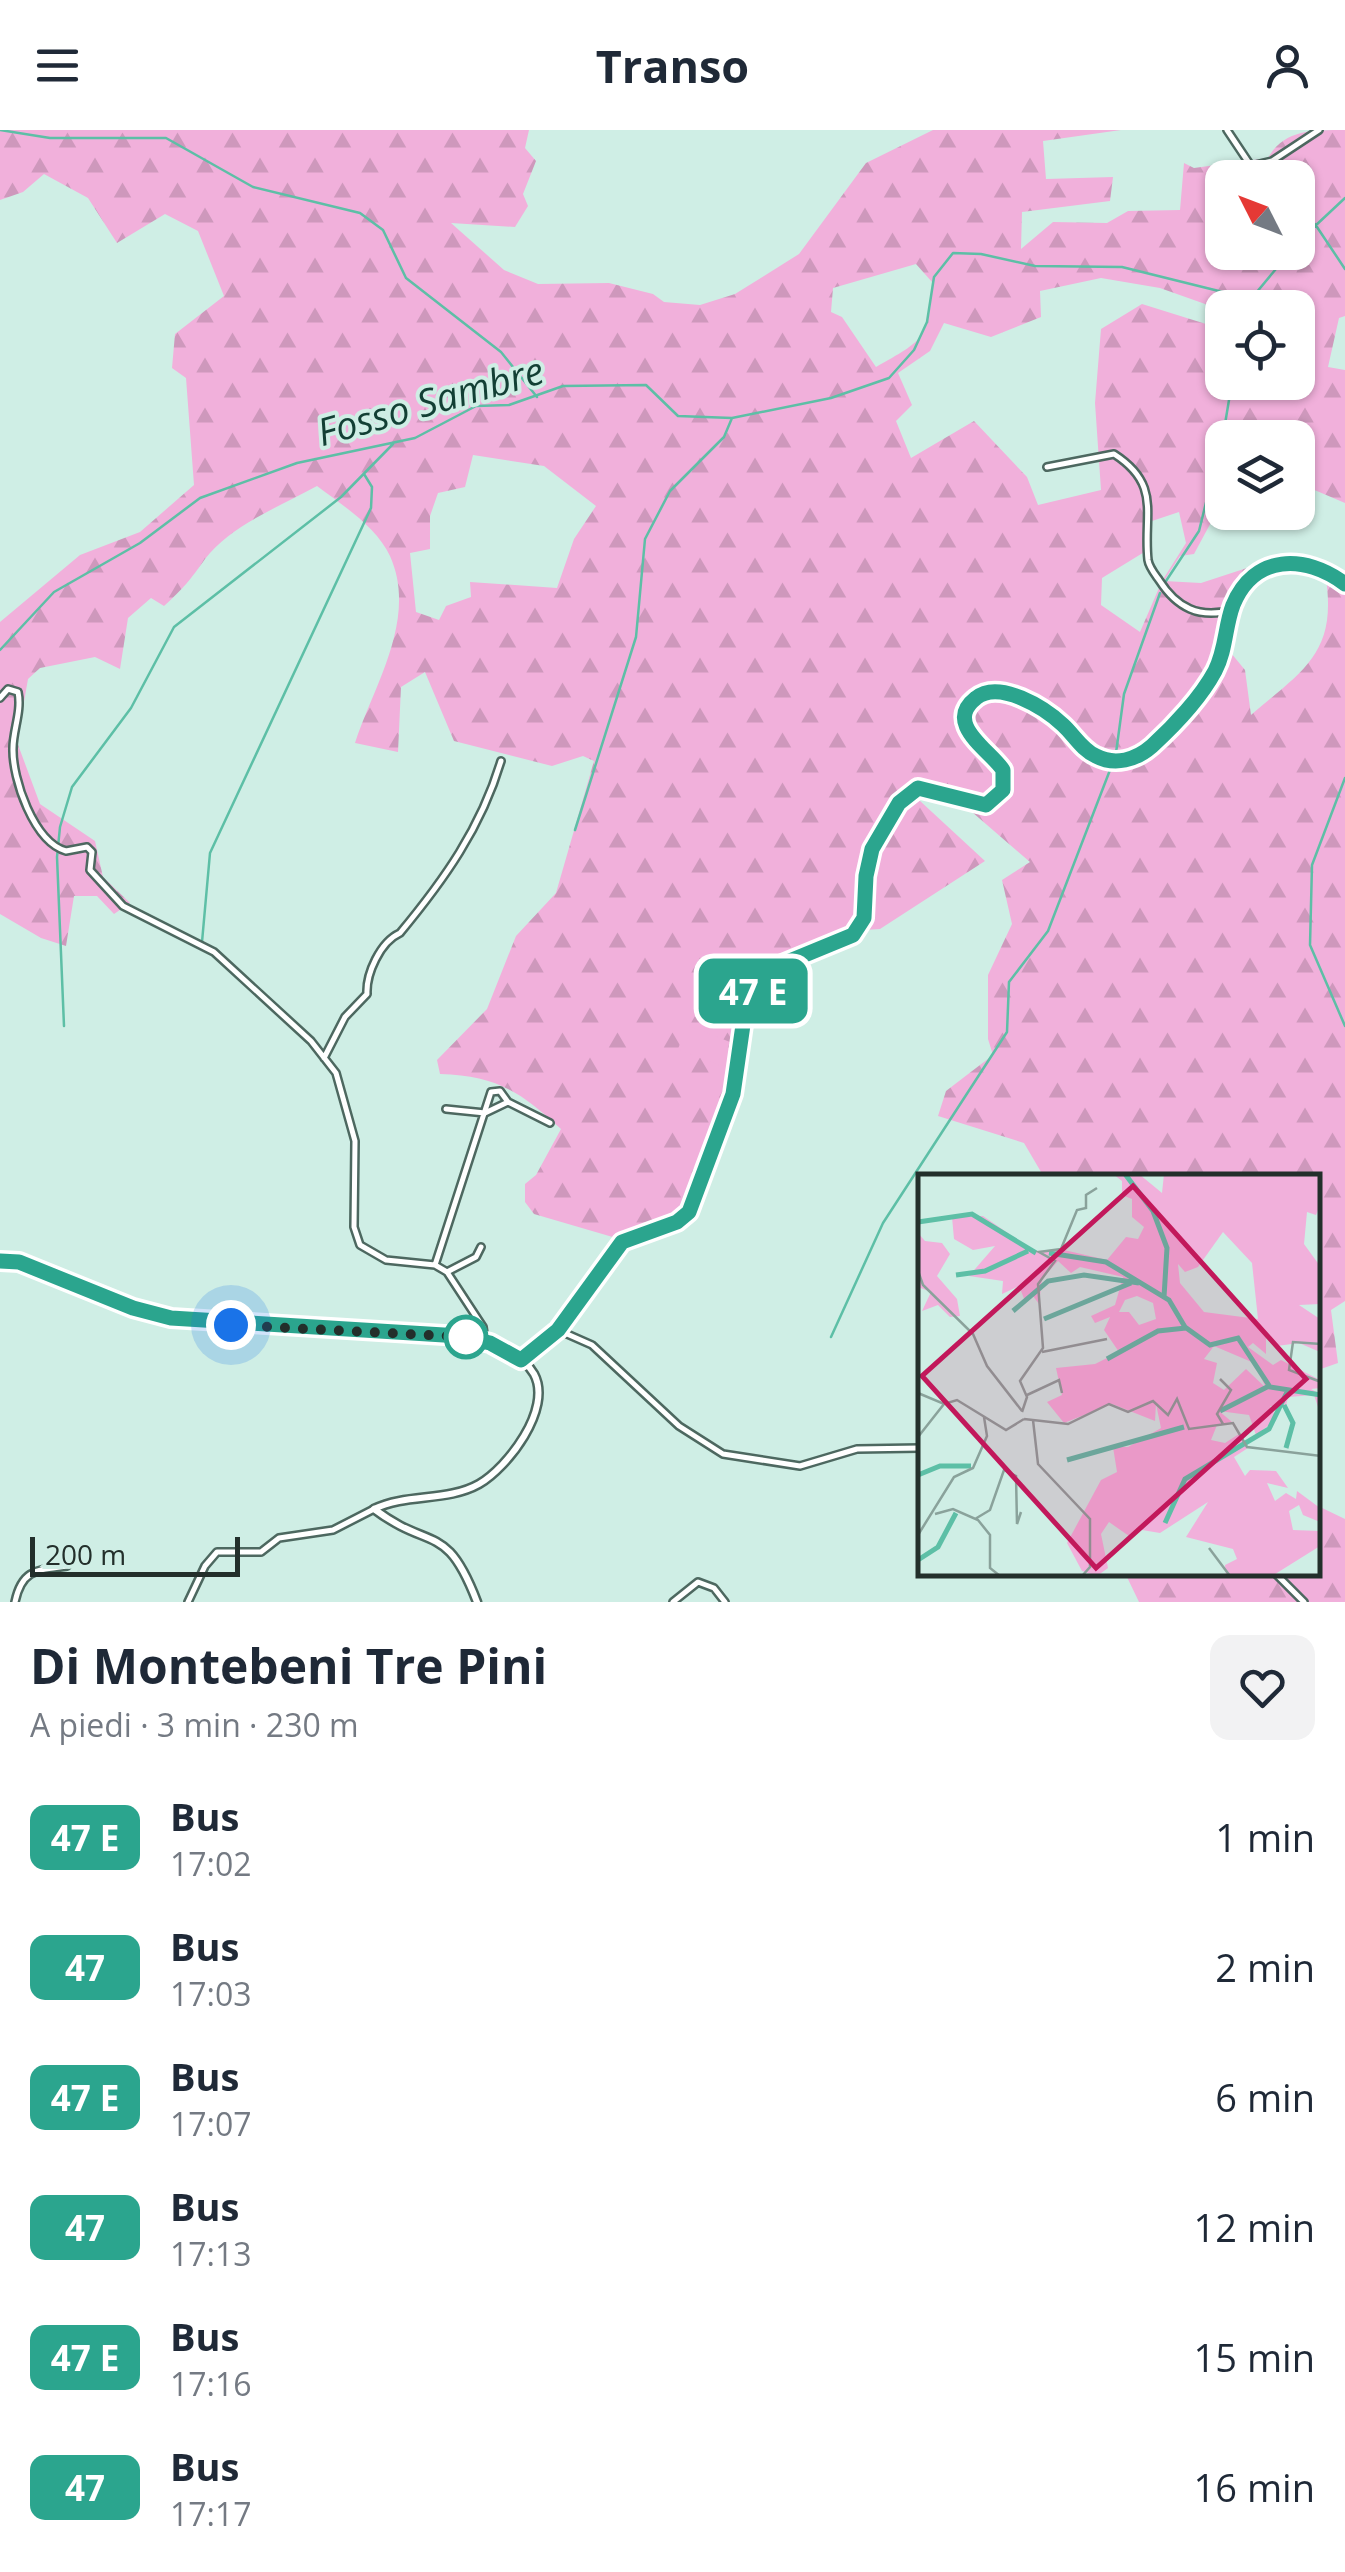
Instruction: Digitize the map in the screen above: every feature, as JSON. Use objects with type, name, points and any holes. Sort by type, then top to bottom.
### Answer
[{"type":"street","points":[[1227,130],[1251,166],[1272,161],[1319,130]]},
{"type":"street","points":[[1047,467],[1114,454],[1127,462],[1145,489],[1150,511],[1148,564],[1170,597],[1191,610],[1216,614],[1232,610]]},
{"type":"street","points":[[521,1360],[558,1330],[622,1242],[677,1222],[694,1205],[733,1094],[744,1018],[757,982],[768,970],[853,935],[864,918],[872,849],[899,803],[918,788],[986,805],[1003,790],[1003,770],[968,733],[964,721],[973,699],[985,692],[1002,691],[1049,714],[1094,756],[1120,762],[1132,759],[1150,748],[1213,674],[1232,610],[1249,578],[1276,562],[1320,569],[1345,584]]},
{"type":"street","points":[[0,698],[8,689],[18,692],[12,752],[24,800],[55,848],[66,851],[87,847],[92,852],[90,870],[124,906],[214,952],[324,1058],[336,1073],[355,1140],[354,1227],[360,1245],[386,1260],[436,1265],[447,1272],[483,1327],[485,1342]]},
{"type":"street","points":[[324,1058],[345,1018],[367,994],[366,982],[376,960],[440,886],[466,844],[490,797],[502,761]]},
{"type":"street","points":[[436,1265],[491,1092],[500,1092],[508,1102],[550,1123]]},
{"type":"street","points":[[446,1109],[485,1112],[508,1102]]},
{"type":"street","points":[[447,1272],[476,1256],[481,1246]]},
{"type":"street","points":[[0,1261],[19,1262],[133,1308],[187,1321],[431,1334],[485,1342],[521,1360],[536,1379],[535,1407],[520,1445],[502,1468],[475,1486],[374,1509],[333,1530],[279,1538],[261,1552],[218,1552],[204,1566],[188,1602]]},
{"type":"street","points":[[558,1330],[592,1345],[679,1426],[722,1454],[800,1466],[856,1449],[918,1448]]},
{"type":"street","points":[[374,1509],[444,1543],[460,1561],[477,1602]]},
{"type":"street","points":[[16,1602],[26,1575],[38,1568],[67,1566]]},
{"type":"street","points":[[1279,1577],[1304,1602]]},
{"type":"street","points":[[673,1602],[698,1582],[714,1588],[726,1602]]},
{"type":"green space","points":[[0,130],[529,130],[525,148],[536,161],[523,194],[528,206],[515,227],[451,223],[504,270],[538,284],[609,283],[653,294],[664,302],[700,305],[735,294],[799,254],[866,163],[933,130],[1121,130],[1043,141],[1046,179],[1113,177],[1110,201],[1022,212],[1021,249],[1053,222],[1107,223],[1128,211],[1180,210],[1184,163],[1194,168],[1205,167],[1205,270],[1315,270],[1315,160],[1253,160],[1268,158],[1282,142],[1299,134],[1345,130],[1345,316],[1339,318],[1328,367],[1345,370],[1345,503],[1315,490],[1315,420],[1205,420],[1207,530],[1194,554],[1180,556],[1164,581],[1201,583],[1253,566],[1217,636],[1245,670],[1251,715],[1300,672],[1321,643],[1328,605],[1326,579],[1345,592],[1345,1301],[1331,1310],[1338,1363],[1320,1369],[1320,1174],[1042,1174],[1024,1143],[938,1116],[946,1091],[993,1055],[988,1039],[988,975],[1012,924],[1002,880],[1030,862],[972,812],[933,796],[919,800],[985,861],[880,929],[849,931],[766,967],[744,996],[719,1122],[692,1193],[674,1218],[616,1238],[534,1214],[525,1202],[525,1184],[536,1175],[561,1129],[506,1088],[477,1078],[440,1074],[437,1060],[487,1009],[516,936],[556,893],[594,761],[583,756],[552,766],[454,741],[425,672],[401,687],[398,752],[355,743],[396,628],[397,580],[390,556],[376,535],[317,486],[228,536],[164,606],[151,598],[128,618],[120,669],[95,657],[40,668],[28,679],[17,742],[40,804],[95,841],[103,877],[130,903],[114,914],[97,896],[74,896],[66,946],[41,938],[0,914],[0,622],[80,555],[140,532],[194,485],[186,378],[172,368],[175,334],[224,296],[198,231],[165,214],[117,243],[88,198],[44,174],[23,192],[0,200]],"holes":[[[916,264],[932,282],[929,315],[921,335],[876,367],[842,317],[831,312],[833,288]],[[1101,278],[1160,288],[1205,304],[1205,290],[1315,290],[1315,400],[1205,400],[1205,324],[1142,304],[1101,329],[1095,403],[1101,490],[1038,505],[1027,477],[974,421],[911,458],[896,421],[912,405],[898,373],[930,351],[944,323],[991,337],[1041,317],[1040,291]],[[473,455],[544,466],[596,506],[574,539],[557,588],[470,582],[471,597],[446,606],[439,620],[416,612],[410,553],[430,549],[430,516],[438,493],[465,487]],[[1179,512],[1186,543],[1162,581],[1140,632],[1101,605],[1102,578],[1146,551],[1149,522]]]},
{"type":"green space","points":[[687,1025],[730,1042],[721,1066],[678,1049]]},
{"type":"green space","points":[[1320,1507],[1345,1519],[1345,1602],[1139,1602],[1127,1577],[1320,1577]]},
{"type":"waterway","points":[[0,130],[50,138],[166,138],[253,187],[360,213],[383,230],[406,278],[501,352],[537,397]]},
{"type":"waterway","name":"Fosso Sambre","points":[[1315,226],[1345,198]]},
{"type":"waterway","points":[[1315,224],[1345,269]]},
{"type":"waterway","name":"Fosso Sambre","points":[[0,650],[54,592],[140,543],[200,498],[297,463],[415,438],[476,406],[509,405],[563,386],[646,385],[678,416],[732,418],[831,398],[889,378],[914,350],[927,322],[934,277],[953,253],[981,254],[1035,266],[1122,267],[1251,299],[1275,270]]},
{"type":"waterway","points":[[1226,420],[1229,400]]},
{"type":"waterway","points":[[575,830],[636,637],[645,539],[670,491],[724,437],[732,418]]},
{"type":"waterway","points":[[64,1026],[57,857],[60,827],[72,787],[131,708],[174,627],[341,497],[393,444]]},
{"type":"waterway","points":[[202,942],[210,853],[371,508],[372,487],[364,474]]},
{"type":"waterway","points":[[1166,581],[1199,531],[1205,507]]},
{"type":"waterway","points":[[1116,753],[1124,694],[1160,593]]},
{"type":"waterway","points":[[831,1337],[883,1223],[1007,1032],[1009,982],[1048,931],[1110,770]]},
{"type":"waterway","points":[[1345,778],[1312,865],[1310,945],[1345,1026]]},
{"type":"bus line","points":[[0,1261],[19,1262],[133,1308],[171,1318],[231,1325],[460,1336],[490,1343],[521,1360],[570,1316],[622,1242],[635,1234],[677,1222],[694,1205],[733,1094],[744,1018],[757,982],[768,970],[834,945],[853,935],[861,925],[872,849],[899,803],[918,788],[986,805],[1003,790],[1003,770],[995,758],[974,742],[964,721],[973,699],[992,690],[1002,691],[1049,714],[1094,756],[1120,762],[1132,759],[1150,748],[1213,674],[1220,661],[1230,614],[1249,578],[1276,562],[1294,562],[1320,569],[1345,584]]},
{"type":"route","points":[[231,1325],[466,1337]]}]
